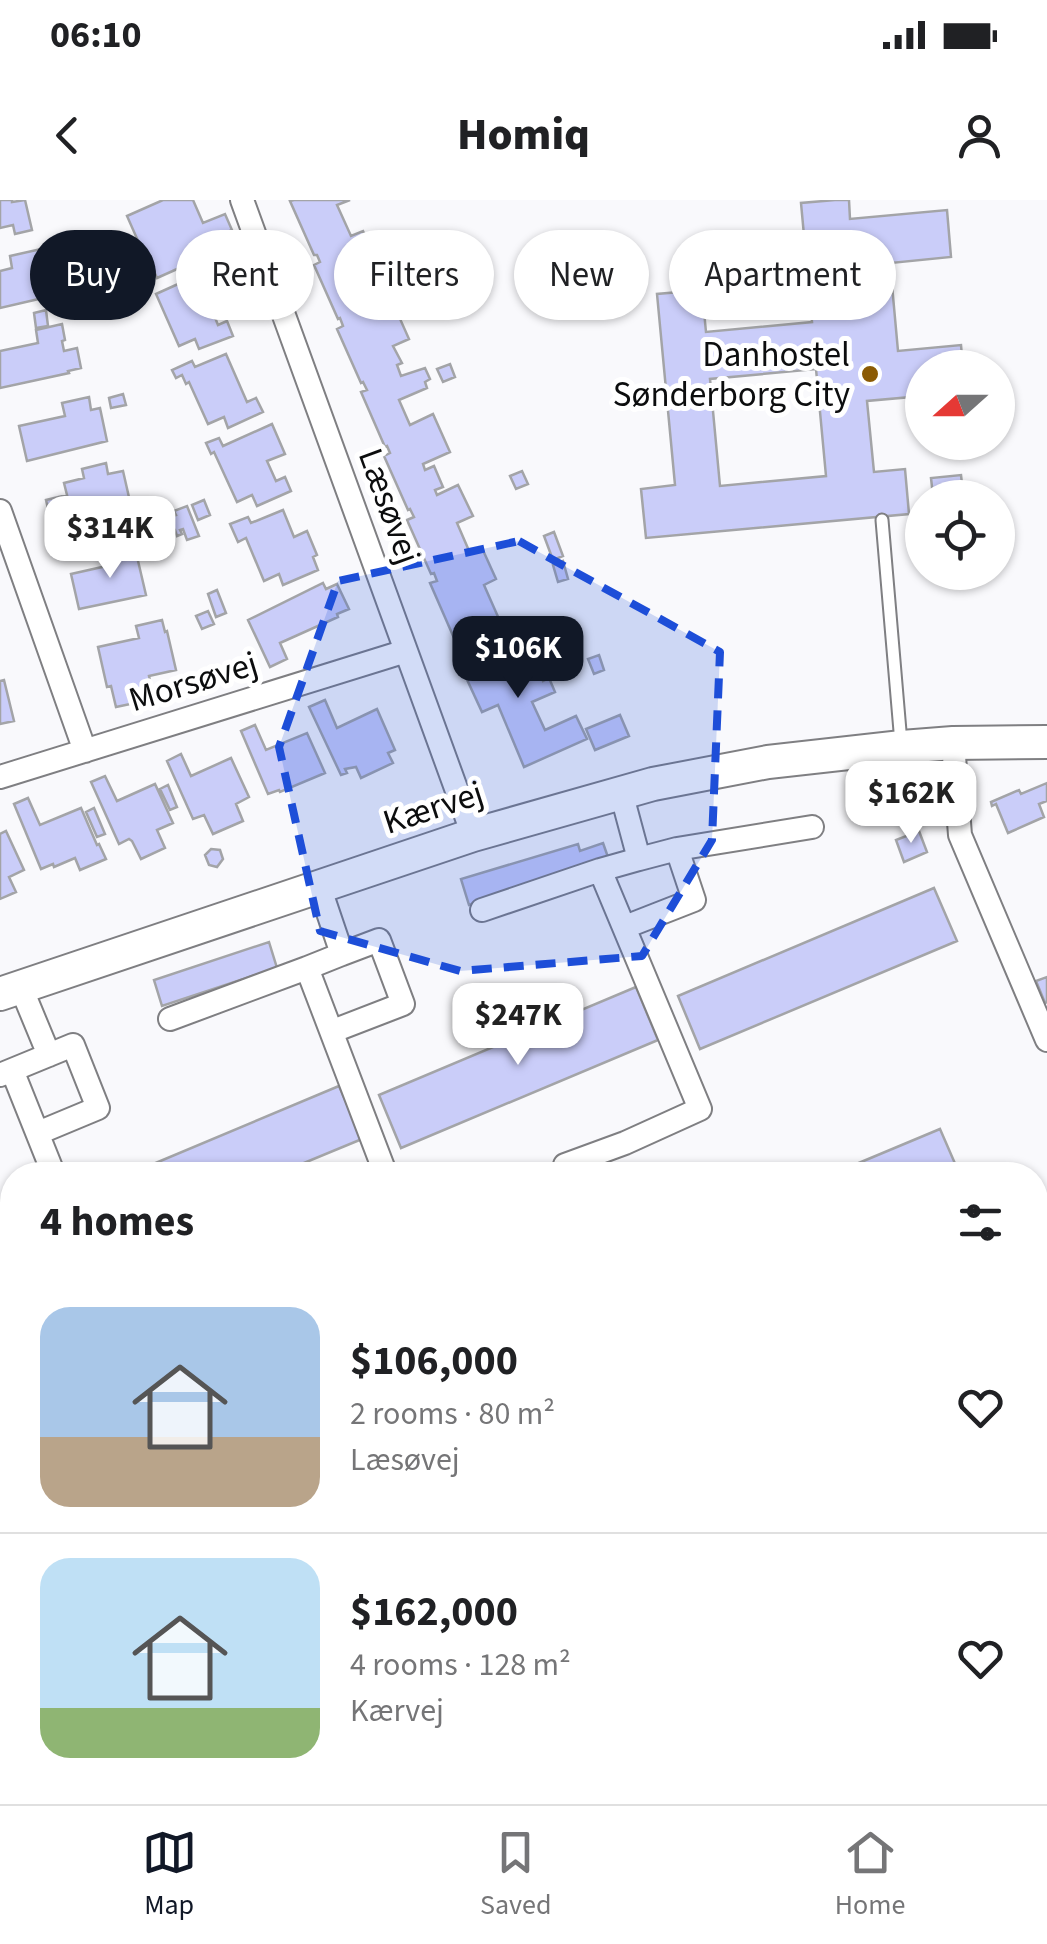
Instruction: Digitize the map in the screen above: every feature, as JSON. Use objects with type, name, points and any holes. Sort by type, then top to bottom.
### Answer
[{"type":"street","name":"Læsøvej","points":[[242,200],[473,836]]},
{"type":"street","points":[[0,511],[85,750]]},
{"type":"street","name":"Morsøvej","points":[[0,777],[406,651]]},
{"type":"street","name":"Kærvej","points":[[10,989],[473,836],[621,792],[768,762],[953,743],[1047,742]]},
{"type":"street","points":[[953,743],[960,836],[1047,1040]]},
{"type":"street","points":[[621,792],[639,859]]},
{"type":"street","points":[[482,910],[639,859],[812,827]]},
{"type":"street","points":[[626,927],[694,900],[676,850]]},
{"type":"street","points":[[573,1162],[700,1108],[600,870]]},
{"type":"street","points":[[319,886],[342,954]]},
{"type":"street","points":[[170,1018],[379,940],[402,1004],[332,1031]]},
{"type":"street","points":[[307,968],[381,1162]]},
{"type":"street","points":[[10,989],[48,1055]]},
{"type":"street","points":[[38,1133],[98,1108],[73,1045],[6,1072],[49,1162]]},
{"type":"lane","points":[[882,520],[902,747]]},
{"type":"highlighted area","points":[[519,541],[720,652],[712,840],[642,956],[460,971],[320,931],[279,747],[338,581]]},
{"type":"building","points":[[0,200],[25,200],[32,230],[15,234],[13,225],[0,228]]},
{"type":"building","points":[[163,200],[193,200],[203,223],[225,214],[232,230],[176,230],[176,270],[157,278],[156,230],[133,230],[127,216]]},
{"type":"building","points":[[350,200],[337,205],[348,230],[334,230],[334,310],[314,265],[320,262],[314,255],[314,230],[303,230],[290,201]]},
{"type":"building","name":"Danhostel Sønderborg City","points":[[849,200],[850,219],[947,210],[951,257],[896,262],[896,230],[803,230],[801,203]]},
{"type":"building","points":[[30,252],[30,301],[0,308],[0,271],[12,268],[10,256]]},
{"type":"building","points":[[176,285],[176,320],[216,320],[218,325],[227,321],[233,336],[199,349],[195,339],[179,346],[156,294]]},
{"type":"building","name":"Danhostel Sønderborg City","points":[[669,293],[669,320],[705,320],[706,332],[812,322],[895,320],[898,351],[905,350],[905,398],[867,401],[874,472],[905,469],[905,514],[646,538],[641,489],[675,485],[657,294]],"holes":[[[816,369],[826,476],[720,486],[710,379]]]},
{"type":"building","points":[[35,320],[47,320],[48,326],[36,328]]},
{"type":"building","points":[[341,320],[401,320],[409,339],[393,346],[402,363],[397,365],[401,376],[425,368],[430,379],[425,382],[427,388],[399,400],[410,425],[433,414],[450,452],[423,464],[425,470],[434,466],[443,487],[435,490],[437,495],[458,485],[473,516],[457,523],[470,553],[482,548],[496,579],[484,585],[503,628],[461,647],[430,583],[437,581],[407,520],[414,517],[384,456],[390,453],[361,392],[367,390],[337,329],[343,326]]},
{"type":"building","points":[[62,324],[64,351],[77,348],[81,368],[0,388],[0,351],[38,343],[36,330]]},
{"type":"building","name":"Danhostel Sønderborg City","points":[[961,345],[961,350],[908,350]]},
{"type":"building","points":[[226,354],[247,402],[256,398],[263,412],[228,428],[224,417],[208,424],[189,382],[186,384],[182,375],[176,378],[172,370],[192,361],[195,367]]},
{"type":"building","points":[[450,364],[455,377],[443,382],[437,369]]},
{"type":"building","points":[[123,394],[126,405],[111,408],[109,398]]},
{"type":"building","points":[[89,397],[91,410],[100,408],[107,441],[27,461],[19,426],[65,416],[62,403]]},
{"type":"building","points":[[272,424],[285,454],[267,461],[276,481],[285,477],[291,491],[257,506],[252,495],[237,502],[206,443],[219,438],[223,446]]},
{"type":"building","points":[[106,463],[108,474],[123,471],[131,506],[117,509],[120,520],[54,535],[46,500],[67,495],[64,483],[84,478],[82,469]]},
{"type":"building","points":[[522,471],[528,484],[516,489],[510,476]]},
{"type":"building","points":[[961,475],[962,480],[931,480]]},
{"type":"building","points":[[204,500],[210,515],[198,520],[192,505]]},
{"type":"building","points":[[187,506],[199,536],[187,540],[183,529],[177,536],[175,530],[164,534],[160,521]]},
{"type":"building","points":[[283,510],[294,537],[307,531],[317,555],[313,557],[318,570],[283,585],[279,574],[264,581],[246,538],[238,542],[230,524],[248,517],[251,523]]},
{"type":"building","points":[[554,532],[563,556],[553,560],[544,536]]},
{"type":"building","points":[[135,548],[146,595],[79,609],[71,574],[111,565],[108,554]]},
{"type":"building","points":[[563,561],[568,579],[558,582],[553,565]]},
{"type":"building","points":[[323,583],[326,589],[337,584],[349,609],[280,643],[287,659],[270,667],[248,620]]},
{"type":"building","points":[[217,590],[226,613],[216,617],[208,594]]},
{"type":"building","points":[[208,611],[214,624],[202,629],[196,616]]},
{"type":"building","points":[[162,620],[176,670],[149,676],[154,699],[116,707],[98,647],[139,638],[136,626]]},
{"type":"building","points":[[507,638],[519,667],[534,660],[543,681],[549,678],[555,692],[532,702],[545,730],[576,716],[587,739],[524,767],[498,705],[482,712],[458,660]]},
{"type":"building","points":[[599,655],[604,670],[594,674],[588,659]]},
{"type":"building","points":[[4,680],[14,721],[0,724],[0,681]]},
{"type":"building","points":[[325,700],[337,728],[377,709],[395,750],[388,753],[393,763],[361,778],[356,767],[345,769],[347,773],[341,775],[309,707]]},
{"type":"building","points":[[620,715],[629,736],[595,750],[586,729]]},
{"type":"building","points":[[255,725],[266,750],[307,733],[325,773],[268,794],[241,731]]},
{"type":"building","points":[[181,754],[191,776],[231,758],[249,797],[236,804],[243,821],[213,834],[204,815],[193,819],[167,761]]},
{"type":"building","points":[[105,776],[117,801],[155,784],[173,823],[157,830],[165,848],[141,859],[132,841],[119,844],[91,782]]},
{"type":"building","points":[[1047,783],[1047,801],[1039,804],[1044,817],[1008,833],[996,804],[992,806],[991,802]]},
{"type":"building","points":[[168,785],[177,807],[170,810],[160,789]]},
{"type":"building","points":[[28,798],[40,825],[81,808],[106,859],[80,870],[75,858],[41,869],[14,804]]},
{"type":"building","points":[[94,808],[105,834],[97,837],[86,812]]},
{"type":"building","points":[[6,831],[24,870],[9,877],[16,892],[0,899],[0,834]]},
{"type":"building","points":[[919,831],[927,852],[904,862],[896,840]]},
{"type":"building","points":[[603,843],[609,860],[469,905],[461,879],[578,844],[580,851]]},
{"type":"building","points":[[211,849],[220,850],[223,859],[217,867],[209,865],[205,855]]},
{"type":"building","points":[[934,888],[957,941],[700,1049],[678,996]]},
{"type":"building","points":[[269,942],[277,968],[162,1006],[154,980]]},
{"type":"building","points":[[1047,977],[1047,1002],[1045,1003],[1036,981]]},
{"type":"building","points":[[636,987],[658,1040],[401,1148],[379,1095]]},
{"type":"building","points":[[339,1086],[362,1139],[306,1162],[158,1162]]},
{"type":"building","points":[[940,1129],[954,1162],[861,1162]]},
{"type":"place","name":"Danhostel Sønderborg City","points":[[870,374]]}]
